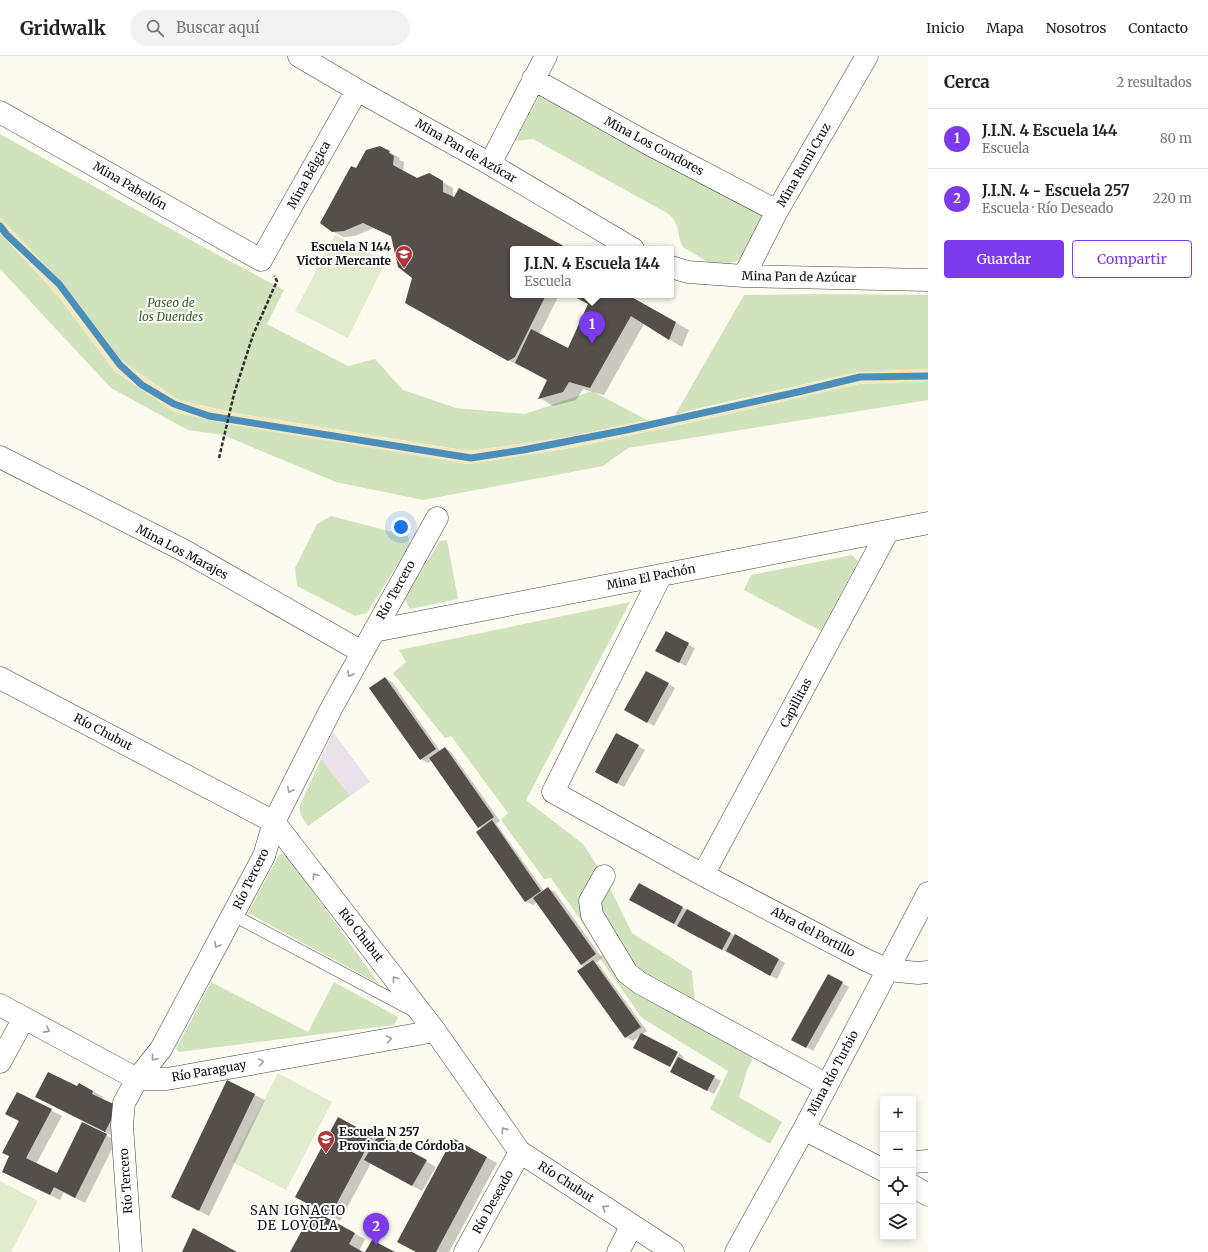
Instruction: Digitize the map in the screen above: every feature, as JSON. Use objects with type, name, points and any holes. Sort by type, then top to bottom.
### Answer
[{"type":"street","name":"Mina Pan de Azúcar","points":[[299,56],[329,63],[356,90],[490,164],[628,246]]},
{"type":"street","points":[[490,164],[546,56]]},
{"type":"street","name":"Mina Rumi Cruz","points":[[744,276],[777,211],[867,56]]},
{"type":"street","name":"Mina Los Condores","points":[[533,79],[649,144],[777,211]]},
{"type":"street","name":"Mina Bélgica","points":[[261,260],[356,90]]},
{"type":"street","name":"Mina Pabellón","points":[[0,112],[261,260]]},
{"type":"street","name":"Mina Pan de Azúcar","points":[[674,268],[688,272],[744,276],[928,280]]},
{"type":"street","name":"Mina Los Marajes","points":[[0,457],[183,550],[362,652]]},
{"type":"street","name":"Río Tercero","points":[[131,1252],[122,1125],[124,1103],[138,1079],[161,1049],[233,915],[264,856],[274,822],[336,699],[436,518]]},
{"type":"street","name":"Mina El Pachón","points":[[374,631],[928,523]]},
{"type":"street","name":"Capillitas","points":[[703,875],[888,531]]},
{"type":"street","name":"Abra del Portillo","points":[[661,575],[553,792],[703,875],[864,959],[888,970],[918,973],[928,972]]},
{"type":"street","name":"Río Chubut","points":[[0,678],[274,822],[429,1023],[520,1152],[673,1252]]},
{"type":"street","points":[[604,876],[590,901],[592,915],[627,973],[640,983],[827,1085]]},
{"type":"street","name":"Mina Río Turbio","points":[[736,1252],[804,1129],[928,893]]},
{"type":"street","name":"Río Paraguay","points":[[0,1005],[138,1079],[167,1079],[429,1023]]},
{"type":"street","points":[[0,1062],[24,1018]]},
{"type":"street","points":[[804,1129],[880,1167]]},
{"type":"street","name":"Río Deseado","points":[[465,1252],[520,1152]]},
{"type":"street","points":[[916,1162],[928,1161]]},
{"type":"street","points":[[916,1188],[928,1195]]},
{"type":"street","points":[[618,1252],[632,1225]]},
{"type":"lane","points":[[233,915],[429,1023]]},
{"type":"path","points":[[219,458],[234,394],[253,335],[277,281],[261,260]]},
{"type":"shaded area","points":[[333,732],[370,782],[350,796],[321,759]]},
{"type":"green space","points":[[542,91],[766,214],[741,259],[734,262],[725,263],[708,262],[683,247],[676,225],[667,213],[533,139],[515,141]]},
{"type":"green space","name":"Paseo de los Duendes","points":[[0,134],[284,290],[267,324],[348,366],[375,359],[403,390],[456,408],[525,414],[592,391],[649,421],[642,421],[563,438],[469,451],[235,413],[178,400],[122,361],[66,288],[0,217]]},
{"type":"green space","points":[[0,233],[58,296],[114,370],[174,412],[468,464],[565,449],[693,422],[859,384],[928,381],[928,400],[628,448],[603,466],[423,500],[336,482],[223,435],[188,430],[111,388],[0,269]]},
{"type":"green space","points":[[335,235],[386,261],[348,338],[295,311]]},
{"type":"green space","points":[[744,295],[928,295],[928,369],[858,372],[691,410],[675,415]]},
{"type":"green space","points":[[331,516],[408,536],[410,544],[367,613],[355,616],[297,586],[295,568],[317,524]]},
{"type":"green space","points":[[447,540],[458,599],[410,609],[404,598],[440,541]]},
{"type":"green space","points":[[852,555],[858,561],[821,631],[744,590],[751,575]]},
{"type":"green space","points":[[630,602],[526,800],[583,844],[604,876],[632,933],[692,971],[696,1012],[733,1039],[753,1059],[747,1070],[739,1097],[782,1122],[770,1144],[710,1109],[728,1071],[642,1018],[599,957],[604,953],[551,878],[544,879],[501,820],[508,813],[451,736],[445,738],[393,673],[406,662],[399,650]]},
{"type":"green space","points":[[321,759],[350,796],[308,826],[301,814],[300,805]]},
{"type":"green space","points":[[282,853],[286,854],[379,984],[248,913],[279,855]]},
{"type":"green space","points":[[211,982],[308,1032],[334,982],[398,1017],[394,1025],[179,1052],[176,1049]]},
{"type":"green space","points":[[278,1073],[332,1102],[286,1190],[232,1162]]},
{"type":"green space","points":[[0,1181],[38,1201],[11,1252],[0,1252]]},
{"type":"sand","points":[[0,217],[66,288],[122,361],[178,400],[235,413],[469,451],[563,438],[642,421],[650,421],[858,372],[928,369],[928,381],[859,384],[693,422],[565,449],[468,464],[232,425],[174,412],[114,371],[58,296],[0,233]]},
{"type":"building","points":[[380,146],[390,151],[389,153],[394,156],[393,165],[417,178],[429,173],[443,181],[443,192],[454,197],[459,188],[564,246],[510,246],[510,298],[544,298],[515,357],[508,361],[405,303],[412,278],[398,267],[391,236],[363,223],[344,231],[332,232],[320,223],[351,166],[356,168],[366,150]]},
{"type":"building","points":[[577,298],[633,298],[676,322],[669,340],[631,316],[590,388],[569,382],[563,392],[538,399],[547,380],[515,363],[531,329],[568,348],[588,304]]},
{"type":"building","points":[[666,631],[689,643],[679,663],[655,651]]},
{"type":"building","points":[[646,671],[669,683],[647,723],[624,710]]},
{"type":"building","points":[[385,677],[436,749],[420,760],[369,688]]},
{"type":"building","points":[[616,733],[639,745],[617,784],[595,772]]},
{"type":"building","points":[[445,747],[494,817],[478,828],[429,758]]},
{"type":"building","points":[[492,820],[541,891],[525,902],[476,832]]},
{"type":"building","points":[[639,883],[683,907],[674,924],[629,900]]},
{"type":"building","points":[[548,887],[596,954],[581,965],[533,898]]},
{"type":"building","points":[[687,909],[731,933],[722,950],[677,926]]},
{"type":"building","points":[[735,934],[779,959],[770,976],[726,951]]},
{"type":"building","points":[[593,960],[641,1027],[625,1038],[577,971]]},
{"type":"building","points":[[828,974],[843,982],[806,1048],[791,1040]]},
{"type":"building","points":[[641,1033],[678,1052],[670,1067],[633,1048]]},
{"type":"building","points":[[678,1057],[715,1076],[707,1091],[670,1072]]},
{"type":"building","points":[[48,1072],[77,1086],[79,1083],[93,1091],[92,1094],[118,1106],[105,1132],[35,1097]]},
{"type":"building","points":[[227,1080],[255,1094],[199,1211],[171,1197]]},
{"type":"building","points":[[17,1092],[52,1109],[26,1158],[57,1173],[82,1122],[107,1134],[75,1198],[54,1187],[50,1195],[2,1172],[9,1156],[2,1153],[19,1121],[5,1114]]},
{"type":"building","points":[[338,1117],[373,1136],[330,1216],[295,1197]]},
{"type":"building","points":[[379,1134],[427,1160],[412,1186],[364,1160]]},
{"type":"building","points":[[453,1138],[487,1157],[436,1252],[416,1252],[397,1242]]},
{"type":"building","points":[[313,1210],[355,1233],[349,1244],[363,1252],[290,1252]]},
{"type":"building","points":[[193,1228],[237,1252],[182,1252]]},
{"type":"building","points":[[372,1240],[395,1252],[365,1252]]},
{"type":"waterway","points":[[0,226],[7,235],[59,284],[120,365],[142,385],[174,404],[209,416],[471,458],[523,450],[626,430],[860,377],[928,376]]},
{"type":"place","name":"Escuela N 144 Victor Mercante","points":[[404,269]]},
{"type":"place","name":"J.I.N. 4 Escuela 144","points":[[592,344]]},
{"type":"place","name":"Escuela N 257 Provincia de Córdoba","points":[[326,1154]]},
{"type":"place","name":"J.I.N. 4 - Escuela 257","points":[[376,1246]]},
{"type":"district","name":"SAN IGNACIO DE LOYOLA","points":[[298,1218]]}]
